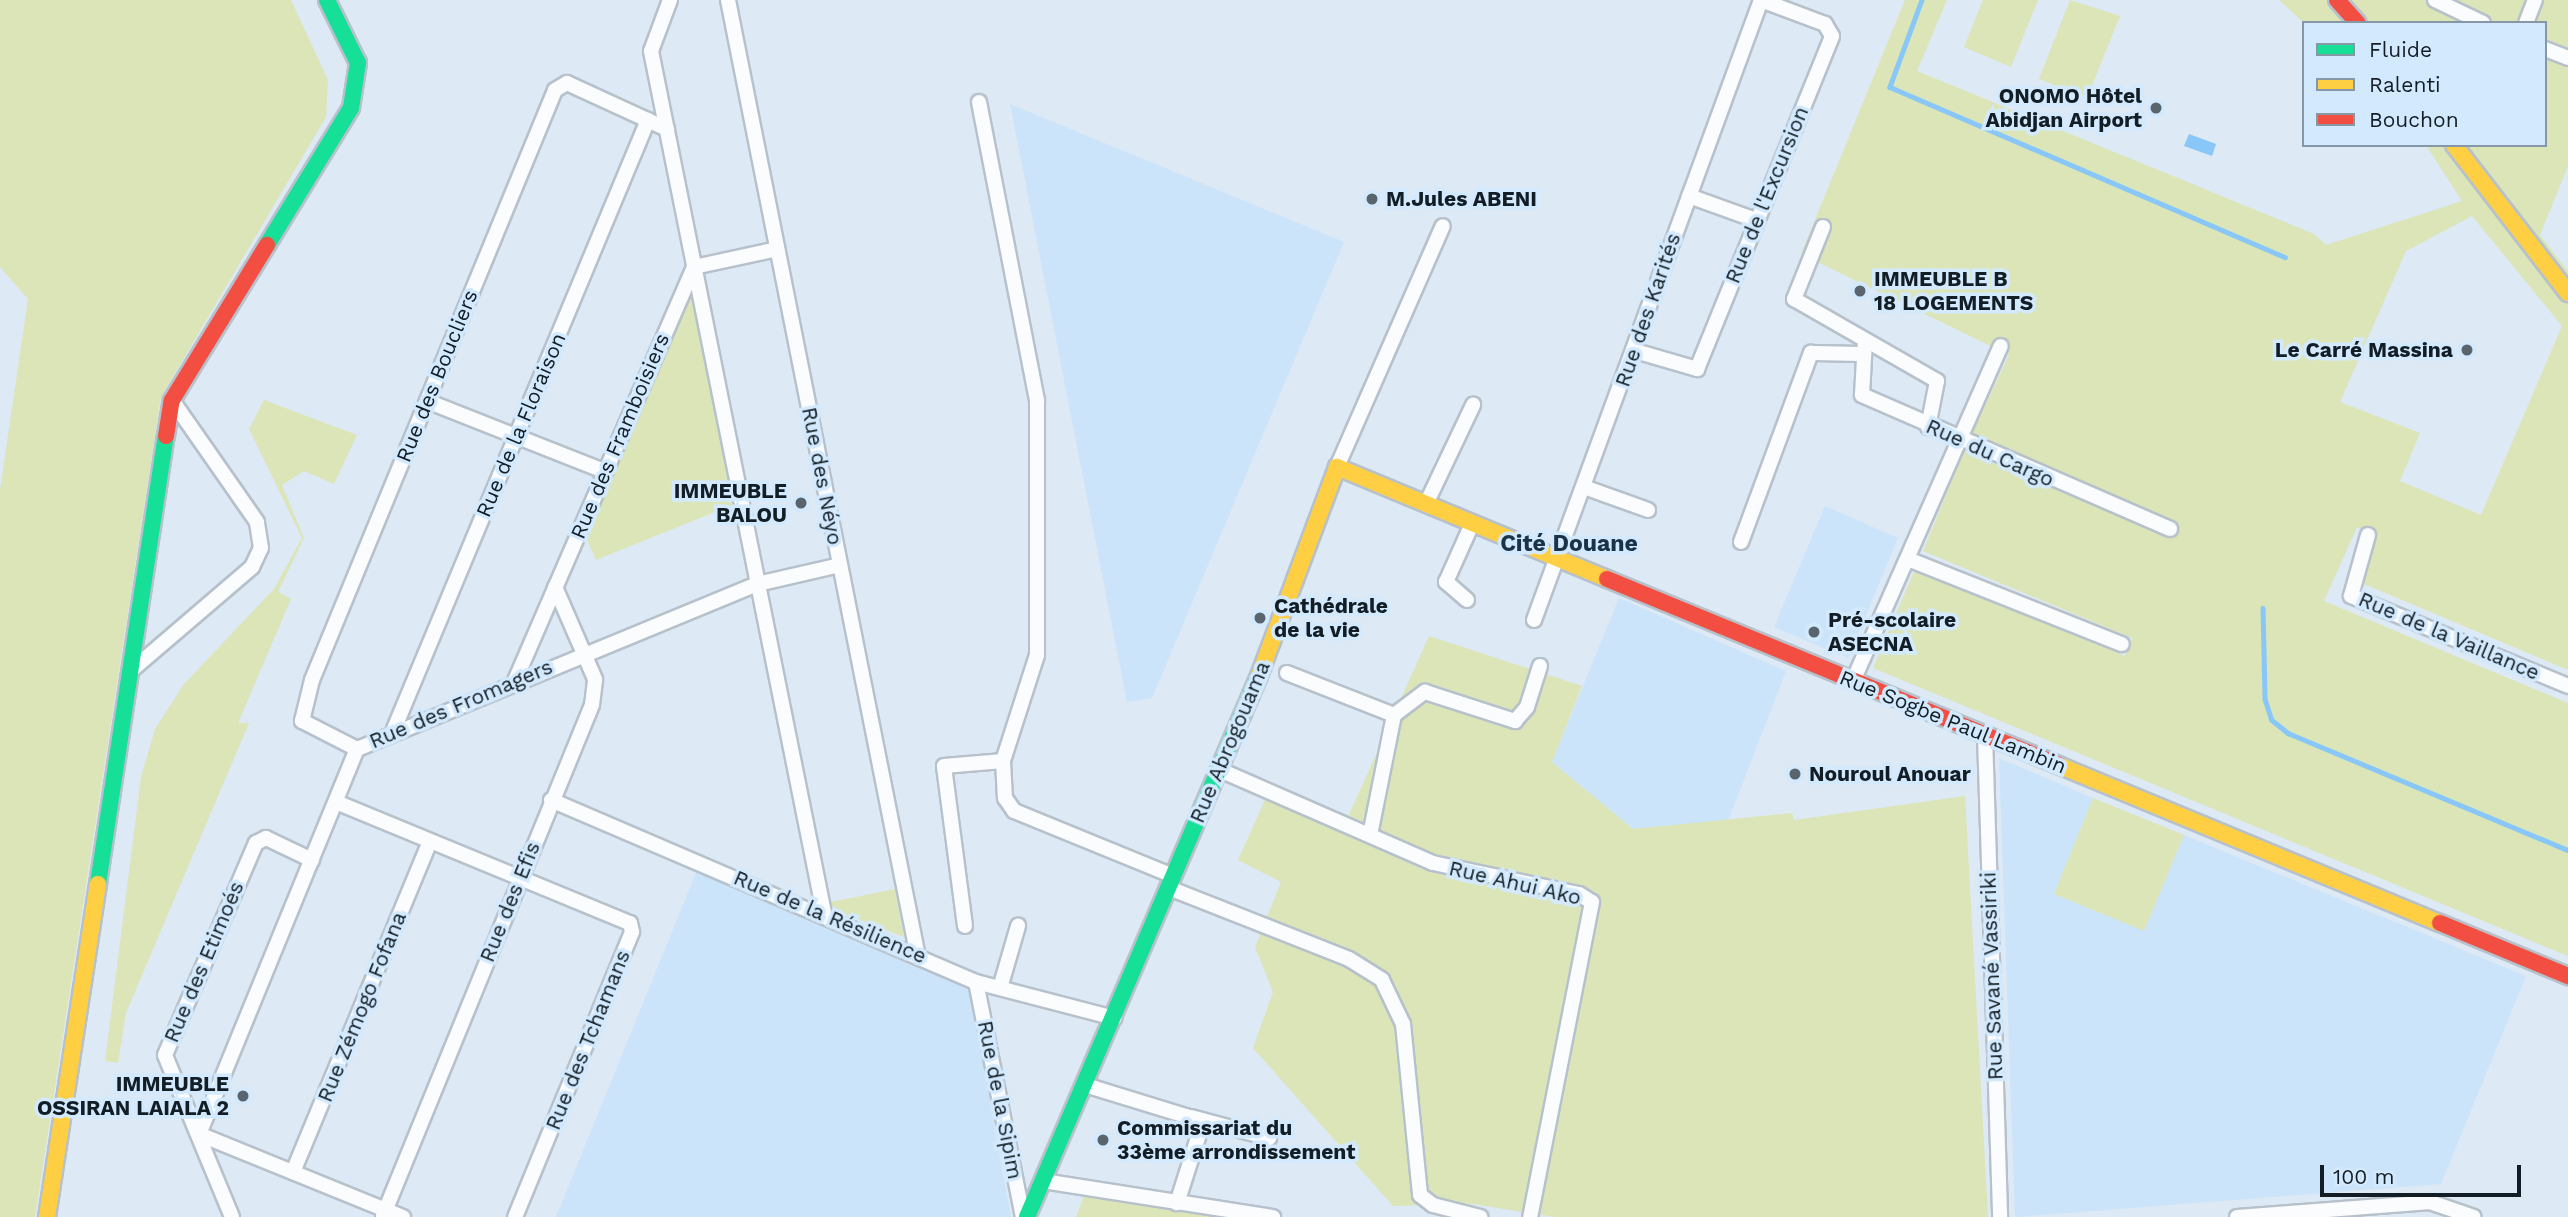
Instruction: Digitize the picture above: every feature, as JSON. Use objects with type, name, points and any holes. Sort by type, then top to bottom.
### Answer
[{"type":"street","points":[[47,1217],[173,400],[351,108],[358,63],[327,0]]},
{"type":"street","points":[[670,0],[651,51],[824,913]]},
{"type":"street","name":"Rue des Néyo","points":[[728,0],[917,952]]},
{"type":"street","name":"Rue des Karités","points":[[1534,620],[1559,561],[1635,351],[1638,326],[1761,0]]},
{"type":"street","name":"Rue de l'Excursion","points":[[1635,351],[1697,369],[1832,36],[1825,24],[1761,0]]},
{"type":"street","points":[[2337,0],[2356,21]]},
{"type":"street","points":[[2435,0],[2479,21]]},
{"type":"street","points":[[2527,21],[2535,0]]},
{"type":"street","points":[[2547,49],[2568,58]]},
{"type":"street","name":"Rue des Boucliers","points":[[357,749],[306,726],[302,714],[555,90],[567,83],[667,129]]},
{"type":"street","points":[[979,102],[1037,400],[1037,655],[1003,761],[1005,798],[1014,811],[1349,959],[1382,980],[1403,1024],[1420,1195],[1433,1205],[1480,1217]]},
{"type":"street","name":"Rue de la Floraison","points":[[394,729],[648,120]]},
{"type":"street","points":[[2456,147],[2568,293]]},
{"type":"street","points":[[1689,196],[1756,220]]},
{"type":"street","name":"Rue Abrogouama","points":[[1025,1217],[1044,1181],[1220,770],[1337,467],[1443,226]]},
{"type":"street","points":[[1823,227],[1794,299],[1864,347],[1937,381],[1928,427]]},
{"type":"street","points":[[694,267],[777,249]]},
{"type":"street","name":"Rue des Framboisiers","points":[[514,683],[694,267]]},
{"type":"street","points":[[1853,681],[2001,346]]},
{"type":"street","points":[[1741,542],[1811,353],[1864,347]]},
{"type":"street","name":"Rue du Cargo","points":[[1864,347],[1862,395],[1960,441],[2170,529]]},
{"type":"street","points":[[133,669],[252,566],[261,548],[257,522],[173,400]]},
{"type":"street","points":[[427,401],[604,471]]},
{"type":"street","points":[[1426,504],[1473,405]]},
{"type":"street","name":"Rue Sogbe Paul Lambin","points":[[1337,467],[2568,976]]},
{"type":"street","points":[[1584,487],[1648,510]]},
{"type":"street","points":[[1467,600],[1446,586],[1472,524]]},
{"type":"street","name":"Rue de la Vaillance","points":[[2368,535],[2351,596],[2568,686]]},
{"type":"street","points":[[1908,559],[2122,645]]},
{"type":"street","name":"Rue des Fromagers","points":[[199,1133],[357,749],[394,729],[514,683],[583,651],[757,584],[839,565]]},
{"type":"street","name":"Rue des Efis","points":[[384,1213],[551,800],[593,705],[595,679],[555,587]]},
{"type":"street","points":[[1370,835],[1394,715],[1425,692],[1515,722],[1527,708],[1540,666]]},
{"type":"street","points":[[1287,673],[1394,715]]},
{"type":"street","name":"Rue Savané Vassiriki","points":[[1985,735],[2000,1217]]},
{"type":"street","points":[[965,926],[944,766],[1003,761]]},
{"type":"street","name":"Rue Ahui Ako","points":[[1220,770],[1433,863],[1579,894],[1592,902],[1530,1217]]},
{"type":"street","name":"Rue de la Résilience","points":[[551,800],[917,952],[976,982],[1114,1018]]},
{"type":"street","name":"Rue des Tchamans","points":[[336,802],[630,923],[632,932],[515,1217]]},
{"type":"street","name":"Rue des Etimoés","points":[[232,1217],[199,1133],[166,1063],[168,1046],[256,844],[265,838],[312,860]]},
{"type":"street","name":"Rue Zémogo Fofana","points":[[293,1172],[430,841]]},
{"type":"street","points":[[1000,988],[1018,926]]},
{"type":"street","name":"Rue de la Sipim","points":[[976,982],[1025,1217]]},
{"type":"street","points":[[1085,1085],[1269,1138]]},
{"type":"street","points":[[1177,1203],[1201,1128],[1186,1116]]},
{"type":"street","points":[[199,1133],[384,1213],[403,1217]]},
{"type":"street","points":[[1044,1181],[1273,1217]]},
{"type":"street","points":[[2237,1217],[2430,1202],[2474,1217]]},
{"type":"shaded area","points":[[1010,104],[1344,242],[1152,698],[1127,702]]},
{"type":"shaded area","points":[[1825,506],[1898,538],[1848,658],[1774,627]]},
{"type":"shaded area","points":[[1619,598],[1786,671],[1728,821],[1633,829],[1552,762]]},
{"type":"shaded area","points":[[1999,758],[2093,798],[2054,894],[2144,930],[2184,835],[2526,976],[2441,1184],[2015,1217]]},
{"type":"shaded area","points":[[698,868],[968,983],[1011,1217],[556,1217]]},
{"type":"green space","points":[[0,0],[291,0],[328,80],[326,117],[161,397],[35,1217],[0,1217],[0,490],[28,299],[0,267]]},
{"type":"green space","points":[[1905,0],[1947,0],[1917,71],[2314,234],[2326,245],[2462,201],[2427,147],[2547,147],[2547,21],[2302,21],[2279,0],[2568,0],[2568,166],[2540,235],[2568,271],[2568,670],[2357,581],[2376,536],[2357,527],[2324,601],[2568,703],[2568,956],[1873,668],[1915,569],[2125,656],[2132,638],[1923,551],[1964,451],[2174,538],[2179,525],[1970,438],[2009,355],[1801,254]],"holes":[[[2472,216],[2562,326],[2481,515],[2400,481],[2420,433],[2340,402],[2406,251]]]},
{"type":"green space","points":[[1983,0],[2038,0],[2011,67],[1964,47]]},
{"type":"green space","points":[[2070,0],[2120,16],[2087,98],[2039,79]]},
{"type":"green space","points":[[691,280],[735,504],[596,560],[585,535]]},
{"type":"green space","points":[[264,400],[357,435],[334,484],[304,471],[282,485],[304,538],[278,592],[291,599],[238,723],[249,723],[126,1013],[118,1063],[105,1061],[141,777],[155,729],[184,684],[274,589],[302,538],[249,429]]},
{"type":"green space","points":[[1429,636],[1582,686],[1552,762],[1633,829],[1792,813],[1794,820],[1965,796],[1988,1217],[1555,1217],[1473,1204],[1393,1206],[1253,1048],[1273,992],[1255,947],[1281,882],[1238,860],[1265,800],[1344,826]]},
{"type":"green space","points":[[2093,798],[2184,835],[2144,931],[2054,894]]},
{"type":"green space","points":[[895,889],[904,937],[834,910],[831,902]]},
{"type":"green space","points":[[1084,1196],[1236,1217],[1076,1217]]},
{"type":"water","points":[[2189,134],[2216,144],[2212,156],[2184,146]]},
{"type":"waterway","points":[[1922,0],[1890,87],[2285,257]]},
{"type":"waterway","points":[[2263,608],[2265,699],[2272,720],[2288,733],[2568,850]]},
{"type":"traffic: fast","points":[[267,245],[351,108],[358,63],[327,0]]},
{"type":"traffic: fast","points":[[98,884],[166,436]]},
{"type":"traffic: fast","points":[[1027,1217],[1259,676]]},
{"type":"traffic: slow","points":[[2456,147],[2568,293]]},
{"type":"traffic: slow","points":[[1259,676],[1337,467],[1607,579]]},
{"type":"traffic: slow","points":[[2058,765],[2440,923]]},
{"type":"traffic: slow","points":[[47,1217],[98,884]]},
{"type":"traffic: jam","points":[[2337,0],[2356,21]]},
{"type":"traffic: jam","points":[[166,436],[172,400],[267,245]]},
{"type":"traffic: jam","points":[[1607,579],[2058,765]]},
{"type":"traffic: jam","points":[[2440,923],[2568,976]]},
{"type":"place","name":"ONOMO Hôtel Abidjan Airport","points":[[2156,108]]},
{"type":"place","name":"M.Jules ABENI","points":[[1372,199]]},
{"type":"place","name":"IMMEUBLE B 18 LOGEMENTS","points":[[1860,291]]},
{"type":"place","name":"Le Carré Massina","points":[[2467,350]]},
{"type":"place","name":"IMMEUBLE BALOU","points":[[801,503]]},
{"type":"place","name":"Cathédrale de la vie","points":[[1260,618]]},
{"type":"place","name":"Pré-scolaire ASECNA","points":[[1814,632]]},
{"type":"place","name":"Nouroul Anouar","points":[[1795,774]]},
{"type":"place","name":"IMMEUBLE OSSIRAN LAIALA 2","points":[[243,1096]]},
{"type":"place","name":"Commissariat du 33ème arrondissement","points":[[1103,1140]]},
{"type":"district","name":"Cité Douane","points":[[1569,544]]}]
